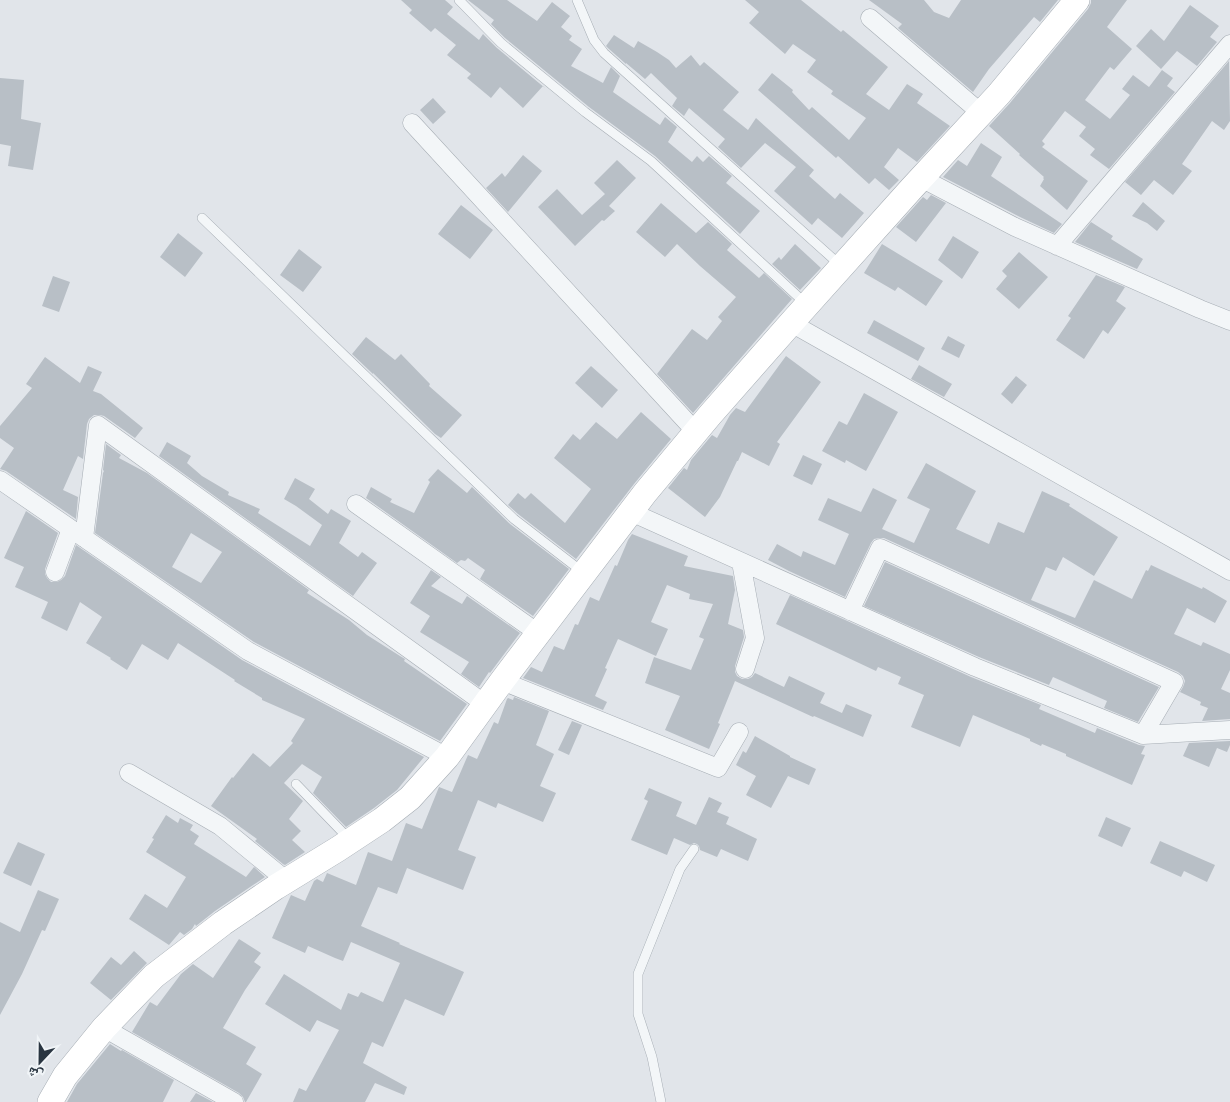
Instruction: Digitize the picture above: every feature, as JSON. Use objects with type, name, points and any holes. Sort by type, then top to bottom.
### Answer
[{"type":"street","points":[[50,1102],[66,1076],[104,1028],[154,976],[222,923],[382,820],[410,798],[447,757],[538,633],[645,493],[791,323],[981,113],[1068,3]]},
{"type":"street","points":[[870,18],[981,113]]},
{"type":"street","points":[[1058,246],[1230,44]]},
{"type":"street","points":[[412,124],[696,432]]},
{"type":"street","points":[[921,178],[1015,227],[1230,321]]},
{"type":"street","points":[[791,323],[1230,571]]},
{"type":"street","points":[[54,572],[77,533],[98,425],[485,704]]},
{"type":"street","points":[[0,480],[248,651],[447,757]]},
{"type":"street","points":[[356,504],[538,633]]},
{"type":"street","points":[[630,512],[975,667],[1143,735],[1230,730]]},
{"type":"street","points":[[850,611],[880,548],[1174,682],[1143,735]]},
{"type":"street","points":[[741,562],[755,638],[745,669]]},
{"type":"street","points":[[502,681],[718,768],[739,732]]},
{"type":"street","points":[[129,773],[220,826],[287,881]]},
{"type":"street","points":[[104,1028],[234,1102]]},
{"type":"lane","points":[[459,0],[501,43],[585,112],[651,161],[807,305]]},
{"type":"lane","points":[[577,0],[594,40],[604,53],[842,267]]},
{"type":"lane","points":[[202,218],[514,519],[584,573]]},
{"type":"lane","points":[[296,784],[350,841]]},
{"type":"lane","points":[[661,1102],[652,1056],[638,1014],[638,974],[680,869],[694,849]]},
{"type":"building","points":[[401,0],[445,0],[453,7],[447,14],[479,40],[483,34],[543,86],[523,108],[500,87],[491,98],[467,78],[471,74],[447,55],[456,45],[435,28],[431,32],[409,13],[412,10]]},
{"type":"building","points":[[468,0],[507,0],[537,21],[552,2],[570,16],[561,27],[572,36],[569,40],[582,49],[571,66],[603,83],[611,67],[620,76],[613,92],[660,125],[665,117],[677,127],[668,142],[692,162],[697,156],[703,162],[709,156],[732,176],[726,183],[760,211],[740,234],[655,156],[589,107],[505,38],[491,24],[494,20]]},
{"type":"building","points":[[745,0],[801,0],[841,32],[843,30],[888,67],[866,94],[889,110],[907,84],[923,94],[917,103],[950,126],[917,162],[898,148],[884,167],[899,180],[889,190],[875,178],[869,184],[758,90],[772,73],[793,90],[792,92],[809,110],[812,107],[849,140],[866,118],[831,94],[833,91],[807,72],[816,60],[793,44],[785,54],[749,23],[759,12]]},
{"type":"building","points":[[869,0],[924,0],[934,12],[949,18],[961,0],[1058,0],[1040,22],[1034,17],[989,69],[973,92],[898,28],[902,24]]},
{"type":"building","points":[[1091,0],[1127,0],[1107,27],[1132,49],[1114,70],[1110,67],[1085,100],[1110,119],[1130,95],[1122,89],[1133,75],[1149,87],[1162,70],[1173,78],[1167,86],[1175,92],[1109,169],[1090,155],[1095,149],[1079,136],[1086,127],[1065,111],[1042,141],[1045,144],[1042,147],[1088,181],[1067,210],[1040,186],[1044,177],[989,126],[1088,9]]},
{"type":"building","points":[[1190,5],[1219,26],[1210,37],[1217,42],[1197,66],[1177,51],[1161,69],[1136,46],[1151,29],[1164,41]]},
{"type":"building","points":[[614,35],[634,48],[638,41],[669,60],[676,68],[691,55],[700,66],[704,62],[739,92],[723,110],[748,130],[756,118],[814,170],[809,176],[835,199],[840,193],[864,213],[842,238],[818,218],[812,225],[774,191],[796,167],[765,143],[741,168],[718,147],[725,139],[689,108],[684,116],[672,106],[677,98],[651,73],[645,79],[606,46]]},
{"type":"building","points":[[1229,61],[1230,121],[1224,130],[1212,121],[1182,164],[1192,171],[1173,195],[1154,180],[1141,195],[1125,182]]},
{"type":"building","points":[[0,78],[24,80],[21,119],[41,123],[33,170],[8,166],[11,146],[0,144]]},
{"type":"building","points":[[433,98],[446,112],[433,124],[420,110]]},
{"type":"building","points":[[981,143],[1002,157],[991,176],[1062,224],[1054,233],[943,177],[958,160],[967,166]]},
{"type":"building","points":[[523,155],[542,171],[508,212],[486,188],[502,173],[505,177]]},
{"type":"building","points":[[617,160],[636,178],[609,206],[615,211],[604,221],[602,220],[575,246],[538,207],[557,189],[582,215],[605,194],[594,183]]},
{"type":"building","points":[[931,195],[946,203],[916,242],[896,227],[923,197],[927,200]]},
{"type":"building","points":[[1143,202],[1165,221],[1157,231],[1147,223],[1132,216]]},
{"type":"building","points":[[661,203],[696,233],[708,222],[732,244],[727,250],[759,278],[764,273],[792,299],[693,413],[657,374],[692,329],[707,340],[722,321],[718,317],[736,297],[677,244],[665,257],[636,232]]},
{"type":"building","points":[[461,205],[493,230],[470,259],[438,234]]},
{"type":"building","points":[[1091,222],[1113,236],[1111,239],[1143,259],[1137,269],[1075,242]]},
{"type":"building","points":[[178,233],[203,253],[185,277],[160,257]]},
{"type":"building","points":[[953,236],[979,252],[962,279],[938,260]]},
{"type":"building","points":[[795,244],[821,268],[800,290],[772,264],[779,257],[781,260]]},
{"type":"building","points":[[882,244],[943,281],[926,306],[898,287],[895,291],[864,273]]},
{"type":"building","points":[[299,249],[322,267],[303,292],[280,275]]},
{"type":"building","points":[[1019,252],[1048,277],[1019,309],[996,289],[1007,276],[1002,271]]},
{"type":"building","points":[[1096,275],[1125,287],[1116,301],[1126,308],[1108,334],[1103,330],[1084,359],[1056,340],[1071,318],[1068,316]]},
{"type":"building","points":[[53,276],[70,282],[59,312],[42,306]]},
{"type":"building","points":[[874,320],[925,348],[918,361],[867,333]]},
{"type":"building","points":[[948,336],[965,345],[959,358],[941,349]]},
{"type":"building","points":[[366,337],[395,360],[401,354],[430,384],[429,386],[462,415],[441,438],[352,354]]},
{"type":"building","points":[[786,356],[821,382],[777,442],[780,444],[769,466],[742,452],[720,497],[705,517],[668,488],[684,468],[687,470],[691,460],[712,435],[717,438],[736,408],[745,412]]},
{"type":"building","points":[[45,357],[80,383],[88,366],[102,372],[93,391],[101,394],[143,428],[135,438],[104,416],[94,415],[89,419],[83,459],[78,456],[63,490],[78,497],[76,519],[6,471],[0,469],[14,448],[0,438],[0,426],[32,388],[26,384]]},
{"type":"building","points":[[919,365],[952,384],[944,397],[911,379]]},
{"type":"building","points":[[591,366],[618,390],[602,408],[575,383]]},
{"type":"building","points":[[1016,376],[1027,385],[1012,404],[1001,394]]},
{"type":"building","points":[[864,393],[898,412],[866,471],[846,460],[845,463],[822,451],[839,421],[847,425]]},
{"type":"building","points":[[641,412],[671,439],[576,559],[508,505],[518,493],[525,499],[531,493],[565,523],[591,489],[554,458],[573,434],[580,440],[596,422],[617,439]]},
{"type":"building","points":[[167,442],[191,456],[187,463],[202,476],[229,492],[228,495],[260,509],[258,513],[310,546],[322,525],[284,499],[295,478],[315,489],[309,499],[328,514],[331,509],[351,521],[339,543],[358,557],[362,552],[377,563],[353,596],[159,456]]},
{"type":"building","points":[[106,444],[121,455],[119,458],[147,473],[309,590],[307,593],[349,620],[367,635],[405,659],[404,661],[467,704],[440,741],[254,642],[95,533]],"holes":[[[191,533],[222,552],[201,583],[172,567]]]},
{"type":"building","points":[[803,455],[822,464],[812,485],[793,476]]},
{"type":"building","points":[[926,463],[976,491],[956,529],[989,544],[998,522],[1024,533],[1042,491],[1070,504],[1069,506],[1118,537],[1094,576],[1063,557],[1056,571],[1046,567],[1031,600],[1075,618],[1094,580],[1132,599],[1146,570],[1148,571],[1151,565],[1202,589],[1203,587],[1227,601],[1215,623],[1187,608],[1174,634],[1201,646],[1203,642],[1230,654],[1230,670],[1221,689],[1230,693],[1230,719],[1202,721],[1208,708],[1200,705],[1201,702],[1180,692],[1185,681],[1178,672],[884,538],[874,539],[871,543],[845,597],[768,560],[777,544],[801,557],[803,551],[835,565],[849,534],[818,520],[828,498],[861,512],[873,488],[897,500],[882,529],[914,543],[930,509],[907,498]]},
{"type":"building","points":[[438,469],[467,493],[472,487],[510,524],[569,569],[533,616],[480,579],[485,570],[468,558],[457,563],[366,498],[371,487],[392,499],[390,502],[414,513],[430,482],[428,480]]},
{"type":"building","points":[[26,511],[58,533],[45,569],[45,574],[51,582],[57,582],[65,576],[76,545],[242,660],[424,757],[397,790],[346,827],[313,793],[322,777],[302,764],[284,783],[303,801],[289,819],[301,831],[292,840],[305,852],[285,865],[283,864],[255,841],[257,839],[211,806],[232,777],[253,753],[270,767],[293,743],[291,741],[305,719],[262,700],[262,698],[178,643],[168,660],[142,644],[127,670],[86,643],[102,617],[80,602],[67,631],[41,618],[48,602],[15,587],[24,567],[4,558]]},
{"type":"building","points":[[632,534],[688,556],[684,566],[733,576],[735,590],[728,624],[743,630],[744,637],[735,666],[737,676],[742,679],[748,679],[755,673],[784,687],[789,676],[825,693],[820,703],[842,713],[846,704],[872,715],[863,737],[813,717],[735,681],[709,749],[665,730],[680,696],[645,683],[654,657],[691,670],[704,639],[699,637],[713,604],[689,599],[690,594],[667,585],[651,622],[668,629],[656,656],[618,639],[595,696],[607,702],[603,710],[523,678],[531,667],[542,672],[554,646],[564,650],[575,624],[578,625],[590,597],[599,601],[615,565],[617,566]]},
{"type":"building","points":[[885,562],[1159,687],[1138,722],[1104,708],[1107,701],[1053,677],[1049,685],[979,657],[864,606]]},
{"type":"building","points":[[431,570],[441,577],[431,586],[462,604],[467,596],[520,633],[479,687],[461,674],[469,662],[420,632],[430,616],[410,603]]},
{"type":"building","points":[[790,595],[971,677],[1041,705],[1039,709],[1095,733],[1097,728],[1145,746],[1141,754],[1145,755],[1132,785],[1066,756],[1066,754],[1042,744],[1041,746],[1030,741],[1030,739],[973,715],[960,747],[911,727],[924,695],[898,684],[901,677],[878,667],[876,671],[776,624]]},
{"type":"building","points":[[514,697],[549,711],[536,745],[554,754],[540,786],[556,793],[543,822],[498,803],[496,808],[478,800],[458,850],[476,857],[463,890],[407,868],[397,894],[378,887],[361,926],[464,972],[444,1016],[405,999],[383,1047],[372,1042],[363,1063],[407,1087],[404,1095],[375,1083],[365,1102],[293,1102],[299,1088],[306,1091],[339,1030],[317,1020],[310,1032],[265,1004],[284,974],[341,1010],[348,993],[358,997],[361,992],[383,1002],[400,963],[351,942],[343,961],[308,946],[305,953],[272,938],[291,895],[305,901],[314,881],[317,879],[323,882],[327,873],[356,885],[368,852],[392,861],[406,823],[422,829],[439,787],[452,792],[468,755],[477,759],[494,722],[498,724],[507,699],[513,700]]},
{"type":"building","points":[[572,721],[582,725],[569,755],[558,750]]},
{"type":"building","points":[[755,736],[790,757],[816,769],[809,785],[788,776],[771,808],[746,795],[756,776],[736,765],[743,751],[746,753]]},
{"type":"building","points":[[1230,741],[1227,752],[1217,748],[1209,767],[1183,756],[1189,743]]},
{"type":"building","points":[[649,788],[682,802],[676,816],[696,825],[709,797],[722,803],[717,812],[729,817],[726,824],[757,839],[748,861],[721,849],[717,857],[700,850],[697,844],[690,845],[674,838],[667,855],[631,840],[648,801],[644,799]]},
{"type":"building","points":[[166,815],[178,823],[180,818],[193,825],[190,830],[199,836],[194,844],[246,877],[254,867],[265,877],[196,926],[195,924],[184,935],[180,932],[169,945],[129,919],[145,894],[167,908],[186,877],[146,852]]},
{"type":"building","points":[[1106,817],[1131,828],[1122,847],[1098,836]]},
{"type":"building","points":[[1160,841],[1215,865],[1207,882],[1184,871],[1181,877],[1150,863]]},
{"type":"building","points":[[18,842],[45,854],[31,886],[3,873]]},
{"type":"building","points":[[38,890],[59,899],[45,931],[42,930],[22,974],[0,1015],[0,922],[20,932]]},
{"type":"building","points":[[239,939],[261,953],[254,962],[261,967],[223,1028],[256,1047],[246,1064],[262,1074],[246,1102],[239,1093],[132,1032],[150,1002],[157,1006],[181,974],[193,964],[213,978]]},
{"type":"building","points":[[134,951],[147,963],[111,1000],[90,983],[111,957],[121,965]]},
{"type":"building","points":[[110,1044],[174,1080],[163,1102],[67,1102],[77,1084]]},
{"type":"building","points":[[196,1093],[213,1102],[190,1102]]}]
